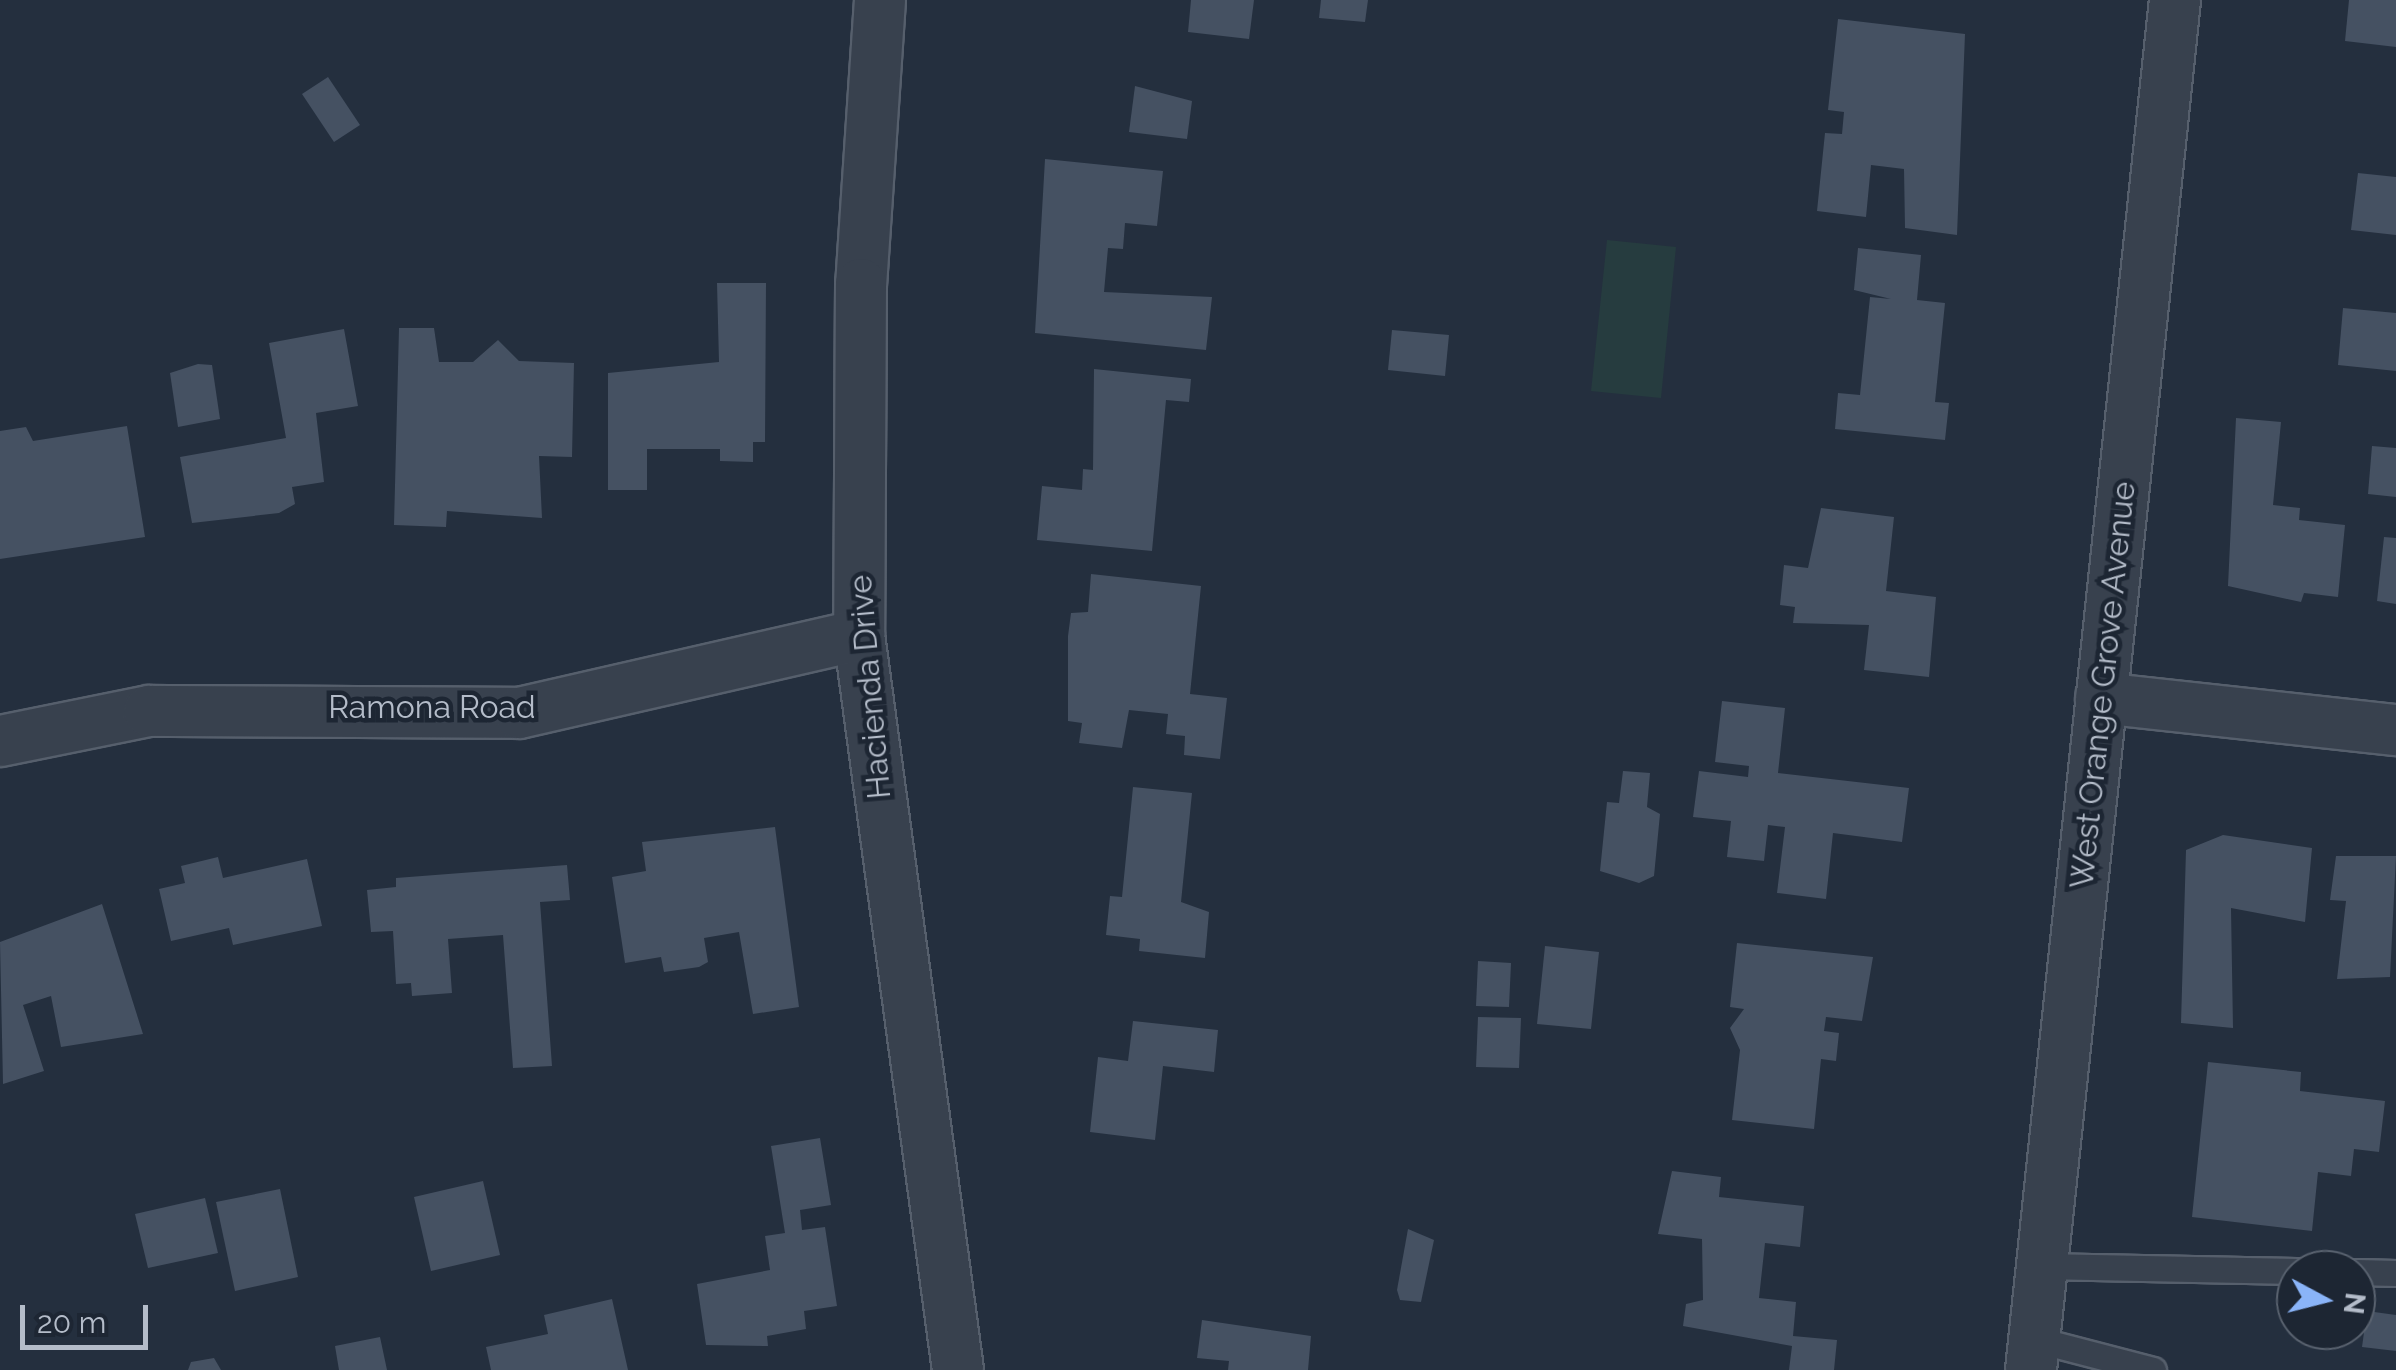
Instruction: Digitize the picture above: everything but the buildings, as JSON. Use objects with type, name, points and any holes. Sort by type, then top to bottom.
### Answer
[{"type":"street","name":"Hacienda Drive","points":[[880,0],[861,284],[859,635],[958,1370]]},
{"type":"street","name":"West Orange Grove Avenue","points":[[2032,1354],[2174,0]]},
{"type":"street","name":"Ramona Road","points":[[0,741],[149,712],[518,713],[859,635]]},
{"type":"street","points":[[2101,698],[2396,730]]},
{"type":"lane","points":[[2041,1266],[2276,1271]]},
{"type":"lane","points":[[2032,1354],[2153,1370]]},
{"type":"green space","points":[[1607,240],[1676,247],[1661,398],[1591,391]]}]
